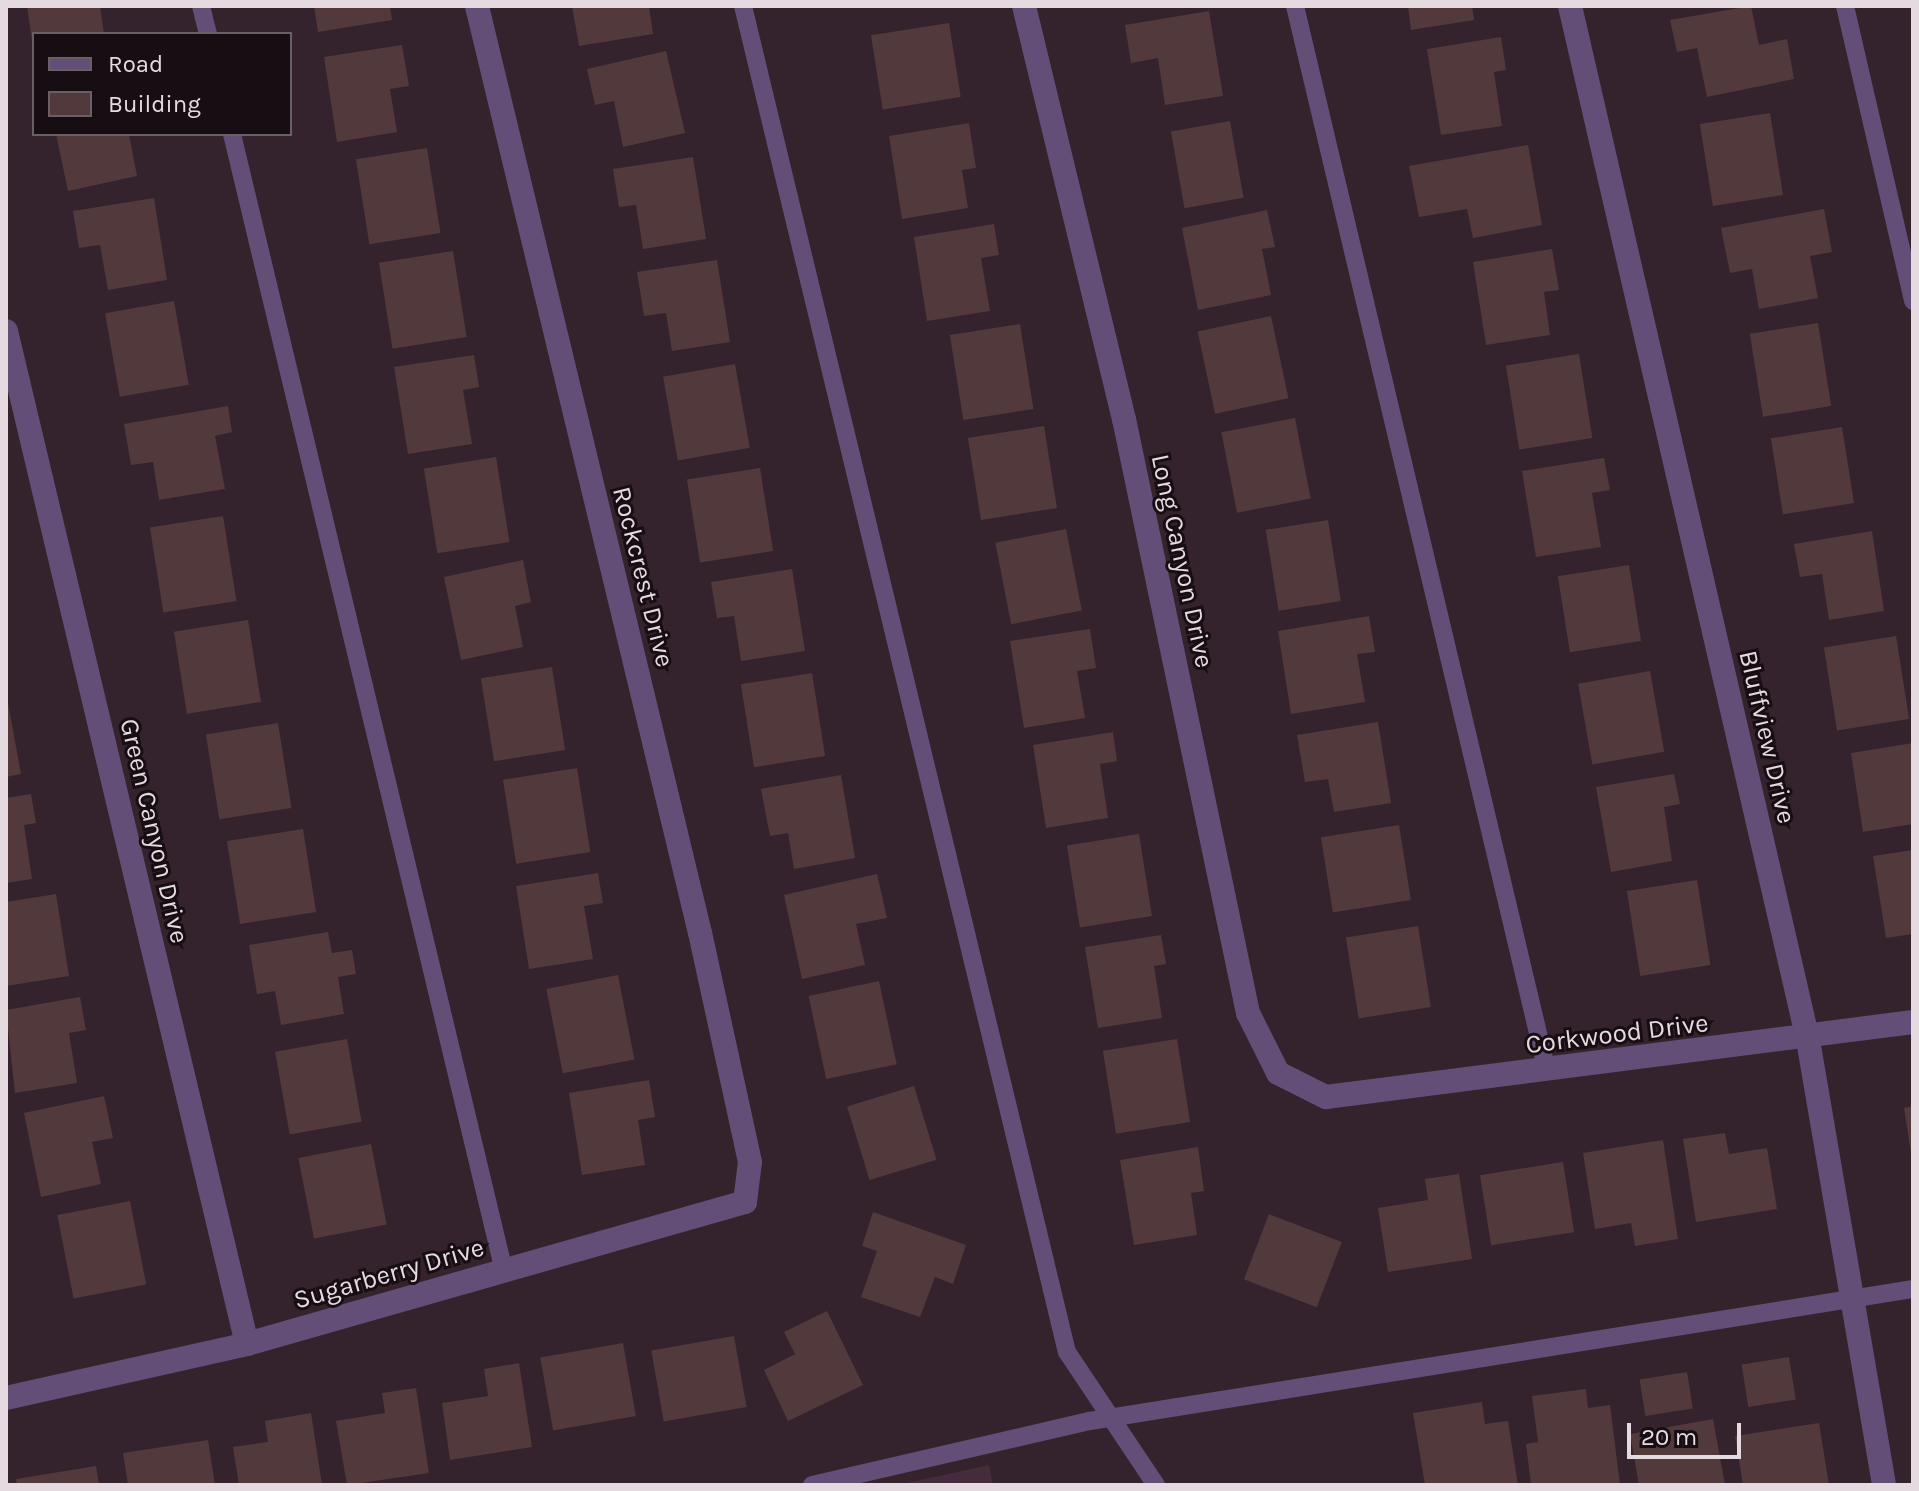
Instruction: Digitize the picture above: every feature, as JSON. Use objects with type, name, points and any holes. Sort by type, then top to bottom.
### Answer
[{"type":"street","name":"Rockcrest Drive","points":[[477,6],[750,1162]]},
{"type":"street","name":"Long Canyon Drive","points":[[1024,6],[1124,419],[1248,1013],[1278,1073],[1326,1097]]},
{"type":"street","name":"Bluffview Drive","points":[[1570,6],[1808,1040],[1884,1485]]},
{"type":"street","name":"Green Canyon Drive","points":[[6,331],[247,1344]]},
{"type":"street","name":"Corkwood Drive","points":[[1326,1097],[1808,1040],[1913,1022]]},
{"type":"street","name":"Sugarberry Drive","points":[[6,1398],[247,1344],[745,1202],[750,1162]]},
{"type":"lane","points":[[201,6],[208,32]]},
{"type":"lane","points":[[743,6],[1067,1352],[1156,1485]]},
{"type":"lane","points":[[1295,6],[1547,1071]]},
{"type":"lane","points":[[1845,6],[1913,301]]},
{"type":"lane","points":[[232,136],[504,1271]]},
{"type":"lane","points":[[812,1485],[1112,1418],[1913,1289]]},
{"type":"shaded area","points":[[989,1465],[993,1485],[897,1485]]},
{"type":"building","points":[[27,6],[100,6],[104,32],[32,32],[32,41]]},
{"type":"building","points":[[314,6],[390,6],[392,20],[318,32]]},
{"type":"building","points":[[572,6],[649,6],[653,34],[579,46]]},
{"type":"building","points":[[1408,6],[1472,6],[1474,20],[1411,30]]},
{"type":"building","points":[[1751,6],[1759,45],[1787,39],[1794,79],[1707,97],[1697,48],[1677,52],[1670,20]]},
{"type":"building","points":[[1209,11],[1223,96],[1165,105],[1158,58],[1131,63],[1125,25]]},
{"type":"building","points":[[949,23],[961,97],[883,109],[871,35]]},
{"type":"building","points":[[1501,37],[1506,70],[1494,72],[1502,126],[1441,135],[1427,49]]},
{"type":"building","points":[[402,45],[409,86],[390,89],[397,132],[337,142],[324,57]]},
{"type":"building","points":[[666,51],[685,133],[623,147],[614,101],[595,105],[587,69]]},
{"type":"building","points":[[1770,113],[1783,195],[1713,206],[1700,124]]},
{"type":"building","points":[[1230,121],[1244,198],[1184,208],[1171,131]]},
{"type":"building","points":[[969,123],[976,168],[962,170],[968,208],[902,219],[889,136]]},
{"type":"building","points":[[56,136],[129,136],[137,176],[68,191]]},
{"type":"building","points":[[1528,145],[1542,225],[1473,238],[1467,209],[1419,217],[1409,166]]},
{"type":"building","points":[[427,148],[440,233],[369,244],[356,159]]},
{"type":"building","points":[[693,157],[706,239],[643,249],[636,205],[619,207],[613,169]]},
{"type":"building","points":[[154,198],[167,280],[108,290],[100,245],[79,248],[73,211]]},
{"type":"building","points":[[1824,209],[1832,252],[1810,256],[1818,298],[1759,309],[1752,269],[1730,273],[1721,228]]},
{"type":"building","points":[[1267,210],[1275,247],[1262,249],[1271,295],[1198,310],[1182,228]]},
{"type":"building","points":[[994,224],[999,255],[981,258],[990,311],[927,321],[914,237]]},
{"type":"building","points":[[1552,249],[1559,290],[1544,292],[1550,335],[1486,345],[1473,262]]},
{"type":"building","points":[[453,251],[467,337],[393,349],[379,263]]},
{"type":"building","points":[[717,260],[730,342],[672,351],[666,313],[644,316],[637,272]]},
{"type":"building","points":[[174,301],[189,385],[120,397],[105,313]]},
{"type":"building","points":[[1271,316],[1288,398],[1215,414],[1198,332]]},
{"type":"building","points":[[1818,323],[1831,406],[1763,417],[1750,334]]},
{"type":"building","points":[[1020,324],[1033,409],[963,420],[950,335]]},
{"type":"building","points":[[1579,354],[1592,438],[1519,450],[1506,366]]},
{"type":"building","points":[[474,355],[479,387],[463,390],[472,444],[408,454],[394,367]]},
{"type":"building","points":[[735,364],[750,448],[678,460],[663,377]]},
{"type":"building","points":[[228,406],[232,432],[215,436],[225,489],[159,500],[153,462],[131,465],[124,424]]},
{"type":"building","points":[[1295,418],[1311,498],[1237,513],[1221,432]]},
{"type":"building","points":[[1044,426],[1057,508],[981,520],[968,438]]},
{"type":"building","points":[[1842,427],[1854,503],[1783,514],[1771,438]]},
{"type":"building","points":[[496,457],[509,542],[437,553],[424,468]]},
{"type":"building","points":[[1604,458],[1610,490],[1592,493],[1601,547],[1536,557],[1522,471]]},
{"type":"building","points":[[760,468],[773,551],[700,563],[687,480]]},
{"type":"building","points":[[223,516],[236,601],[163,613],[150,528]]},
{"type":"building","points":[[1328,520],[1341,601],[1279,611],[1266,530]]},
{"type":"building","points":[[1066,529],[1082,610],[1011,624],[995,543]]},
{"type":"building","points":[[1872,531],[1884,611],[1829,620],[1822,574],[1800,577],[1794,544]]},
{"type":"building","points":[[523,560],[531,602],[515,606],[523,647],[461,660],[444,577]]},
{"type":"building","points":[[1629,565],[1641,641],[1570,652],[1558,576]]},
{"type":"building","points":[[792,569],[805,651],[741,661],[734,616],[717,618],[711,582]]},
{"type":"building","points":[[1369,616],[1375,652],[1357,654],[1365,702],[1291,714],[1278,631]]},
{"type":"building","points":[[248,620],[261,702],[187,714],[174,632]]},
{"type":"building","points":[[1090,629],[1096,668],[1077,671],[1085,718],[1024,728],[1010,641]]},
{"type":"building","points":[[1896,636],[1909,719],[1837,730],[1824,647]]},
{"type":"building","points":[[552,667],[565,750],[494,761],[481,678]]},
{"type":"building","points":[[1650,671],[1664,752],[1592,764],[1578,684]]},
{"type":"building","points":[[812,673],[825,756],[754,767],[741,684]]},
{"type":"building","points":[[6,692],[21,774],[6,777]]},
{"type":"building","points":[[1378,722],[1391,803],[1334,812],[1328,779],[1305,782],[1297,735]]},
{"type":"building","points":[[278,723],[291,808],[219,819],[206,734]]},
{"type":"building","points":[[1113,732],[1117,761],[1100,764],[1108,818],[1046,828],[1033,745]]},
{"type":"building","points":[[1913,743],[1913,824],[1863,832],[1851,753]]},
{"type":"building","points":[[577,768],[590,852],[516,864],[503,780]]},
{"type":"building","points":[[1674,774],[1680,804],[1664,807],[1672,861],[1611,872],[1596,787]]},
{"type":"building","points":[[841,775],[855,858],[794,869],[788,833],[770,836],[761,789]]},
{"type":"building","points":[[31,794],[36,823],[24,825],[32,879],[6,883],[6,798]]},
{"type":"building","points":[[1399,825],[1411,900],[1333,912],[1321,837]]},
{"type":"building","points":[[303,829],[316,912],[240,924],[227,841]]},
{"type":"building","points":[[1139,834],[1152,916],[1080,927],[1067,845]]},
{"type":"building","points":[[1913,850],[1913,934],[1886,938],[1873,856]]},
{"type":"building","points":[[598,873],[603,903],[584,906],[593,959],[529,969],[516,886]]},
{"type":"building","points":[[877,874],[887,918],[856,924],[865,965],[802,979],[784,895]]},
{"type":"building","points":[[1697,880],[1710,965],[1640,976],[1627,891]]},
{"type":"building","points":[[56,894],[69,976],[6,986],[6,902]]},
{"type":"building","points":[[1418,926],[1431,1007],[1359,1018],[1346,937]]},
{"type":"building","points":[[328,932],[332,953],[352,950],[356,974],[338,977],[344,1014],[281,1025],[275,991],[257,994],[249,945]]},
{"type":"building","points":[[1161,935],[1166,964],[1154,966],[1162,1018],[1098,1028],[1085,947]]},
{"type":"building","points":[[618,975],[634,1059],[563,1073],[546,989]]},
{"type":"building","points":[[879,981],[897,1064],[826,1079],[809,996]]},
{"type":"building","points":[[80,997],[86,1030],[69,1033],[77,1083],[15,1093],[6,1010]]},
{"type":"building","points":[[347,1039],[362,1122],[290,1134],[275,1052]]},
{"type":"building","points":[[1177,1039],[1190,1122],[1116,1134],[1103,1051]]},
{"type":"building","points":[[649,1080],[655,1117],[638,1120],[645,1165],[582,1175],[569,1093]]},
{"type":"building","points":[[914,1086],[937,1160],[870,1180],[847,1106]]},
{"type":"building","points":[[104,1096],[113,1138],[92,1142],[101,1184],[41,1197],[24,1113]]},
{"type":"building","points":[[1913,1106],[1913,1153],[1911,1153],[1904,1108]]},
{"type":"building","points":[[1725,1133],[1729,1154],[1767,1148],[1777,1209],[1696,1222],[1683,1139]]},
{"type":"building","points":[[1663,1140],[1678,1239],[1635,1246],[1631,1223],[1595,1229],[1583,1153]]},
{"type":"building","points":[[371,1144],[387,1224],[314,1239],[298,1158]]},
{"type":"building","points":[[1198,1147],[1204,1191],[1191,1193],[1197,1235],[1134,1245],[1120,1160]]},
{"type":"building","points":[[1563,1162],[1574,1232],[1491,1245],[1480,1175]]},
{"type":"building","points":[[1459,1174],[1472,1259],[1388,1272],[1378,1208],[1428,1200],[1425,1179]]},
{"type":"building","points":[[130,1201],[146,1284],[74,1299],[57,1215]]},
{"type":"building","points":[[873,1212],[966,1245],[953,1284],[935,1277],[920,1317],[861,1297],[877,1251],[862,1246]]},
{"type":"building","points":[[1269,1214],[1342,1242],[1317,1307],[1244,1279]]},
{"type":"building","points":[[827,1311],[863,1385],[788,1421],[764,1370],[795,1354],[784,1332]]},
{"type":"building","points":[[734,1336],[747,1407],[664,1421],[651,1351]]},
{"type":"building","points":[[623,1343],[636,1416],[553,1430],[540,1358]]},
{"type":"building","points":[[1789,1357],[1796,1399],[1748,1407],[1742,1365]]},
{"type":"building","points":[[519,1363],[532,1447],[450,1460],[442,1403],[488,1396],[484,1369]]},
{"type":"building","points":[[1687,1372],[1693,1409],[1645,1416],[1640,1380]]},
{"type":"building","points":[[416,1388],[429,1473],[347,1485],[336,1421],[385,1413],[382,1393]]},
{"type":"building","points":[[1586,1389],[1588,1408],[1610,1405],[1620,1485],[1531,1485],[1526,1444],[1538,1442],[1532,1396]]},
{"type":"building","points":[[1482,1402],[1485,1424],[1508,1421],[1518,1485],[1425,1485],[1413,1413]]},
{"type":"building","points":[[311,1413],[322,1485],[239,1485],[233,1447],[268,1442],[265,1421]]},
{"type":"building","points":[[1713,1419],[1725,1485],[1639,1485],[1630,1434]]},
{"type":"building","points":[[1819,1423],[1829,1485],[1743,1485],[1735,1436]]},
{"type":"building","points":[[208,1440],[215,1485],[128,1485],[123,1453]]},
{"type":"building","points":[[96,1466],[99,1485],[17,1485],[16,1479]]}]
